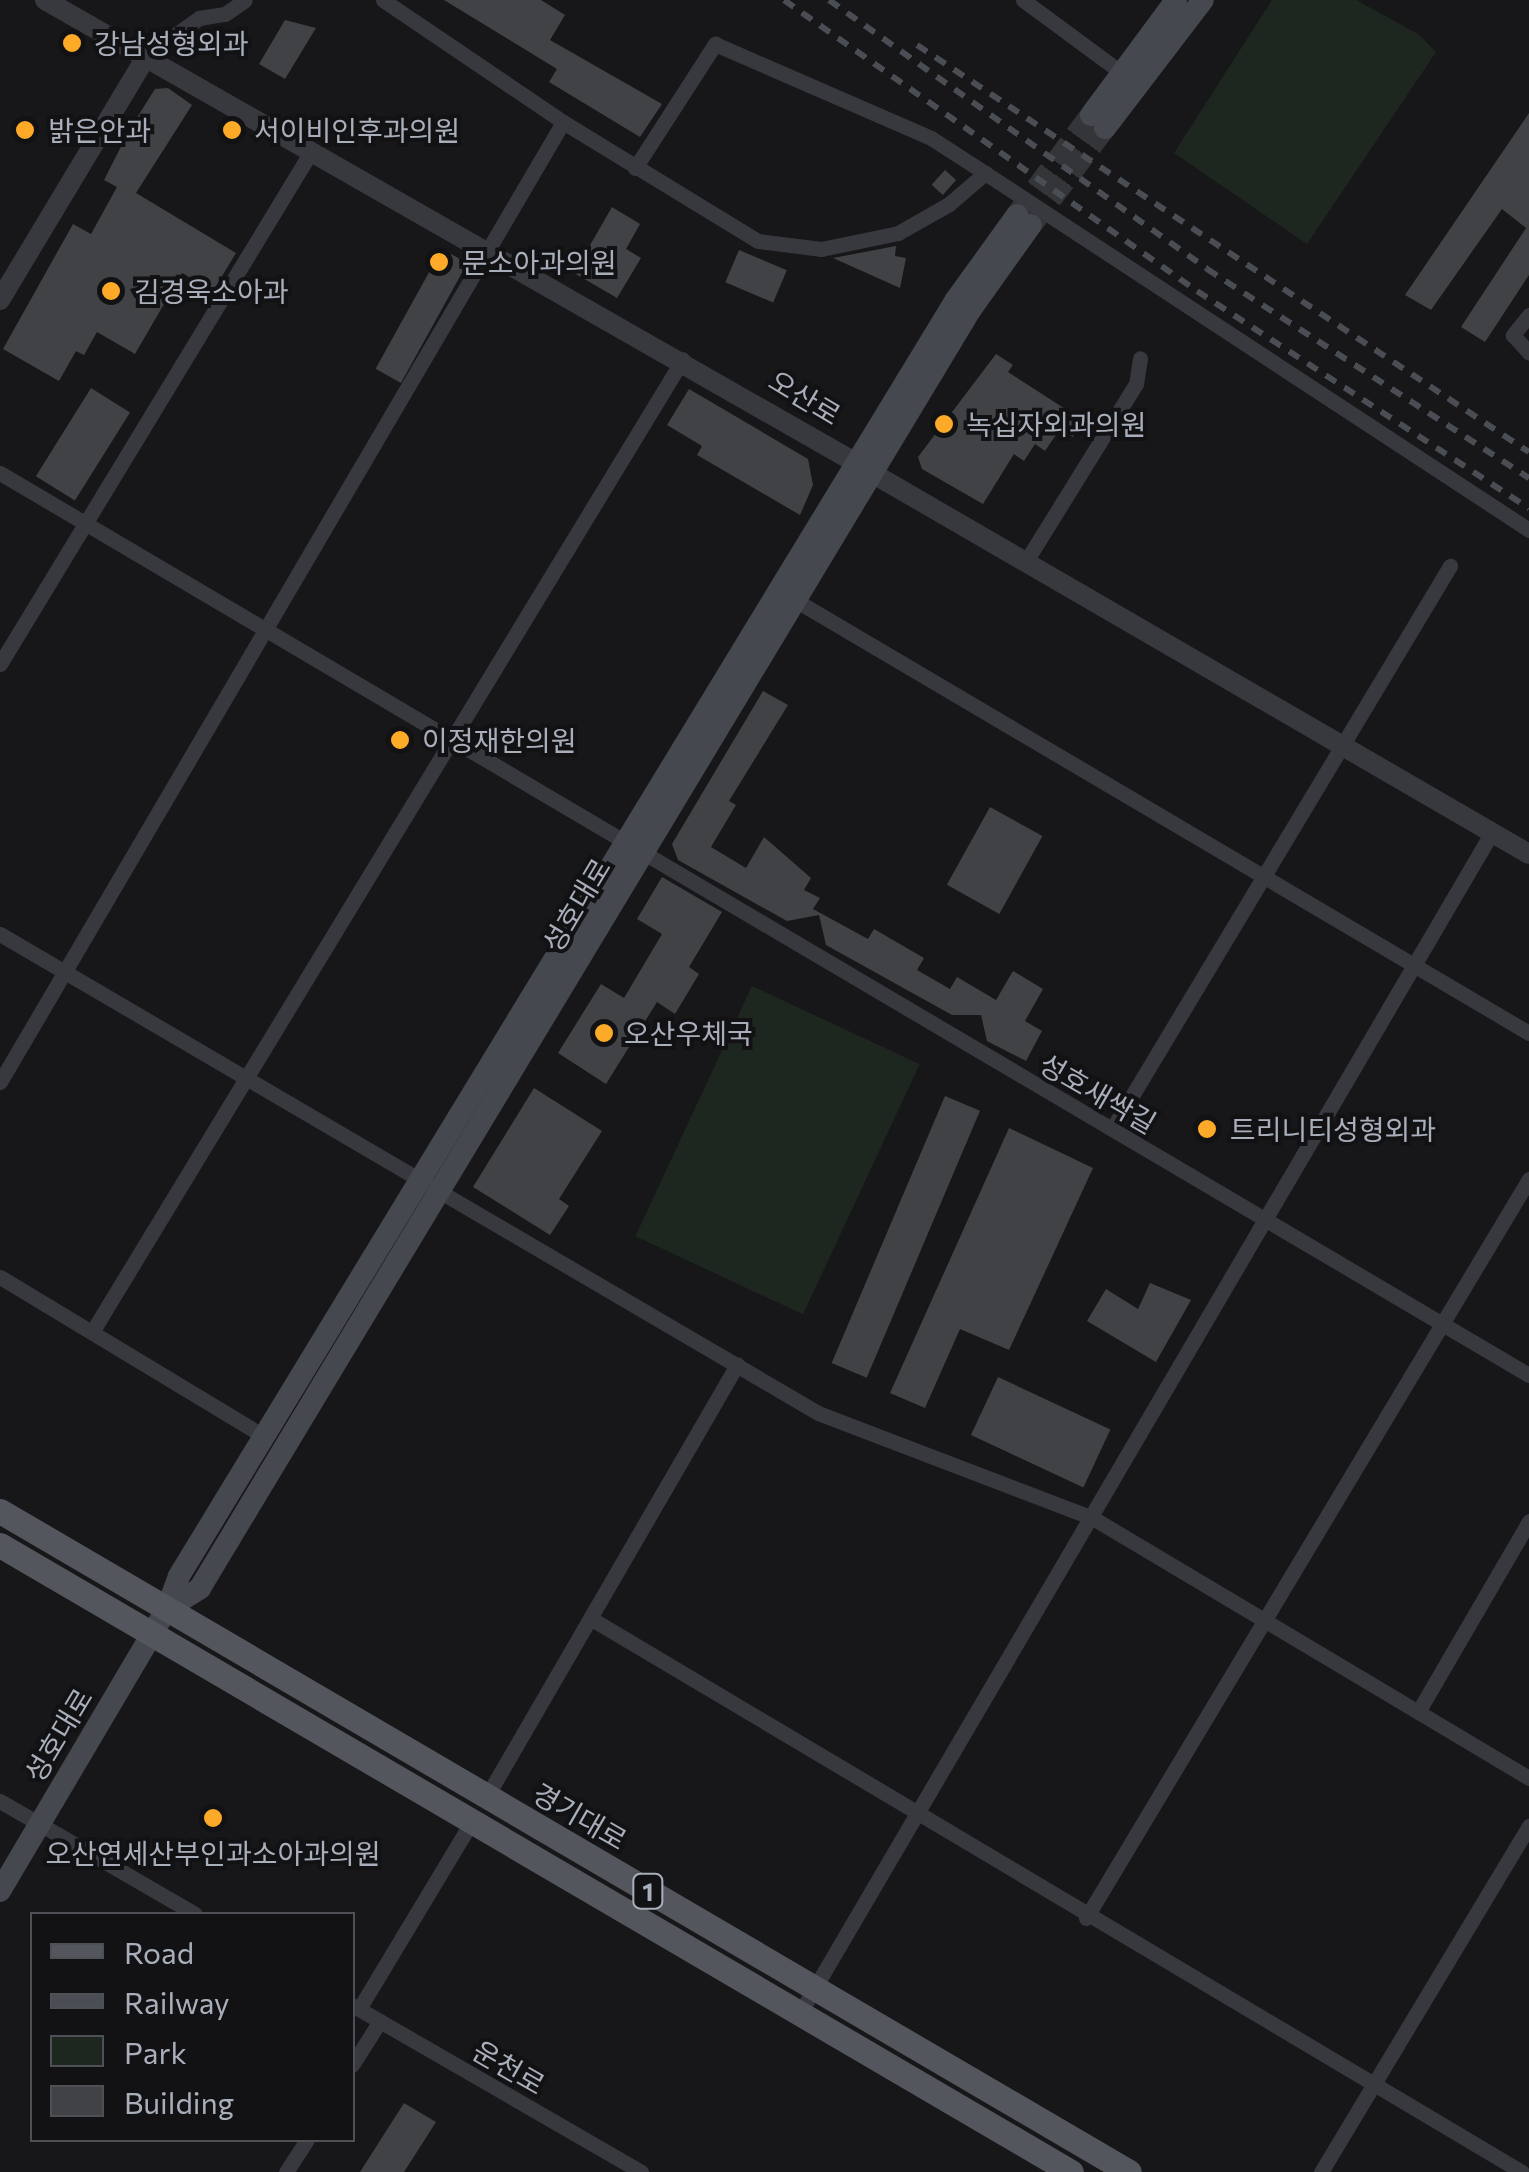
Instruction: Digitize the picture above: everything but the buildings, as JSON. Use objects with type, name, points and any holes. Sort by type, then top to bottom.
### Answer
[{"type":"main road","points":[[1176,0],[1122,73],[1098,122],[1202,0]]},
{"type":"main road","name":"성호대로","points":[[167,1609],[200,1588],[429,1187],[864,468],[971,309],[1024,220]]},
{"type":"main road","name":"성호대로","points":[[635,847],[795,600],[864,468]]},
{"type":"main road","name":"성호대로","points":[[0,1891],[264,1436],[429,1187]]},
{"type":"main road","name":"경기대로","points":[[0,1512],[1130,2172]]},
{"type":"main road","name":"1","points":[[0,1545],[1071,2172]]},
{"type":"street","name":"오산로","points":[[45,0],[148,54],[488,252],[683,359],[1529,854]]},
{"type":"street","points":[[0,300],[148,54],[199,18],[225,14],[245,0]]},
{"type":"street","points":[[384,0],[563,122],[758,241],[821,249],[898,232],[949,204],[985,173]]},
{"type":"street","points":[[1023,0],[1122,73]]},
{"type":"street","points":[[635,168],[715,44],[931,138],[1529,530]]},
{"type":"street","points":[[0,1082],[563,122]]},
{"type":"street","points":[[0,664],[312,150]]},
{"type":"street","points":[[1529,315],[1513,335],[1515,344],[1529,352]]},
{"type":"street","points":[[1028,558],[1136,384],[1140,358]]},
{"type":"street","points":[[92,1332],[683,359]]},
{"type":"street","name":"성호새싹길","points":[[0,472],[1529,1375]]},
{"type":"street","points":[[1112,1129],[1450,566]]},
{"type":"street","points":[[795,600],[1529,1033]]},
{"type":"street","points":[[800,2013],[1492,832]]},
{"type":"street","points":[[0,934],[818,1413],[1091,1517],[1529,1778]]},
{"type":"street","points":[[1086,1918],[1529,1179]]},
{"type":"street","points":[[0,1277],[264,1436]]},
{"type":"street","points":[[487,1796],[737,1364]]},
{"type":"street","points":[[1418,1712],[1529,1521]]},
{"type":"street","points":[[590,1618],[1086,1918],[1522,2172]]},
{"type":"street","points":[[0,1800],[192,1912]]},
{"type":"street","points":[[356,2007],[472,1821]]},
{"type":"street","points":[[1322,2172],[1529,1826]]},
{"type":"street","name":"운천로","points":[[356,2007],[641,2172]]},
{"type":"street","points":[[355,2060],[380,2021]]},
{"type":"street","points":[[286,2172],[305,2142]]},
{"type":"green space","points":[[1272,0],[1356,0],[1418,34],[1436,52],[1307,244],[1174,153]]},
{"type":"green space","points":[[752,986],[920,1064],[803,1314],[635,1236]]},
{"type":"tunnel","points":[[1017,215],[1091,115]]},
{"type":"tunnel","points":[[1031,225],[1105,128]]},
{"type":"railway","points":[[784,0],[1197,291],[1529,508]]},
{"type":"railway","points":[[829,0],[1207,269],[1529,478]]},
{"type":"railway","points":[[917,45],[1529,452]]},
{"type":"place","name":"강남성형외과","points":[[72,43]]},
{"type":"place","name":"밝은안과","points":[[25,130]]},
{"type":"place","name":"서이비인후과의원","points":[[232,130]]},
{"type":"place","name":"문소아과의원","points":[[439,262]]},
{"type":"place","name":"김경욱소아과","points":[[111,291]]},
{"type":"place","name":"녹십자외과의원","points":[[944,424]]},
{"type":"place","name":"이정재한의원","points":[[400,740]]},
{"type":"place","name":"오산우체국","points":[[604,1033]]},
{"type":"place","name":"트리니티성형외과","points":[[1207,1129]]},
{"type":"place","name":"오산연세산부인과소아과의원","points":[[213,1818]]}]
